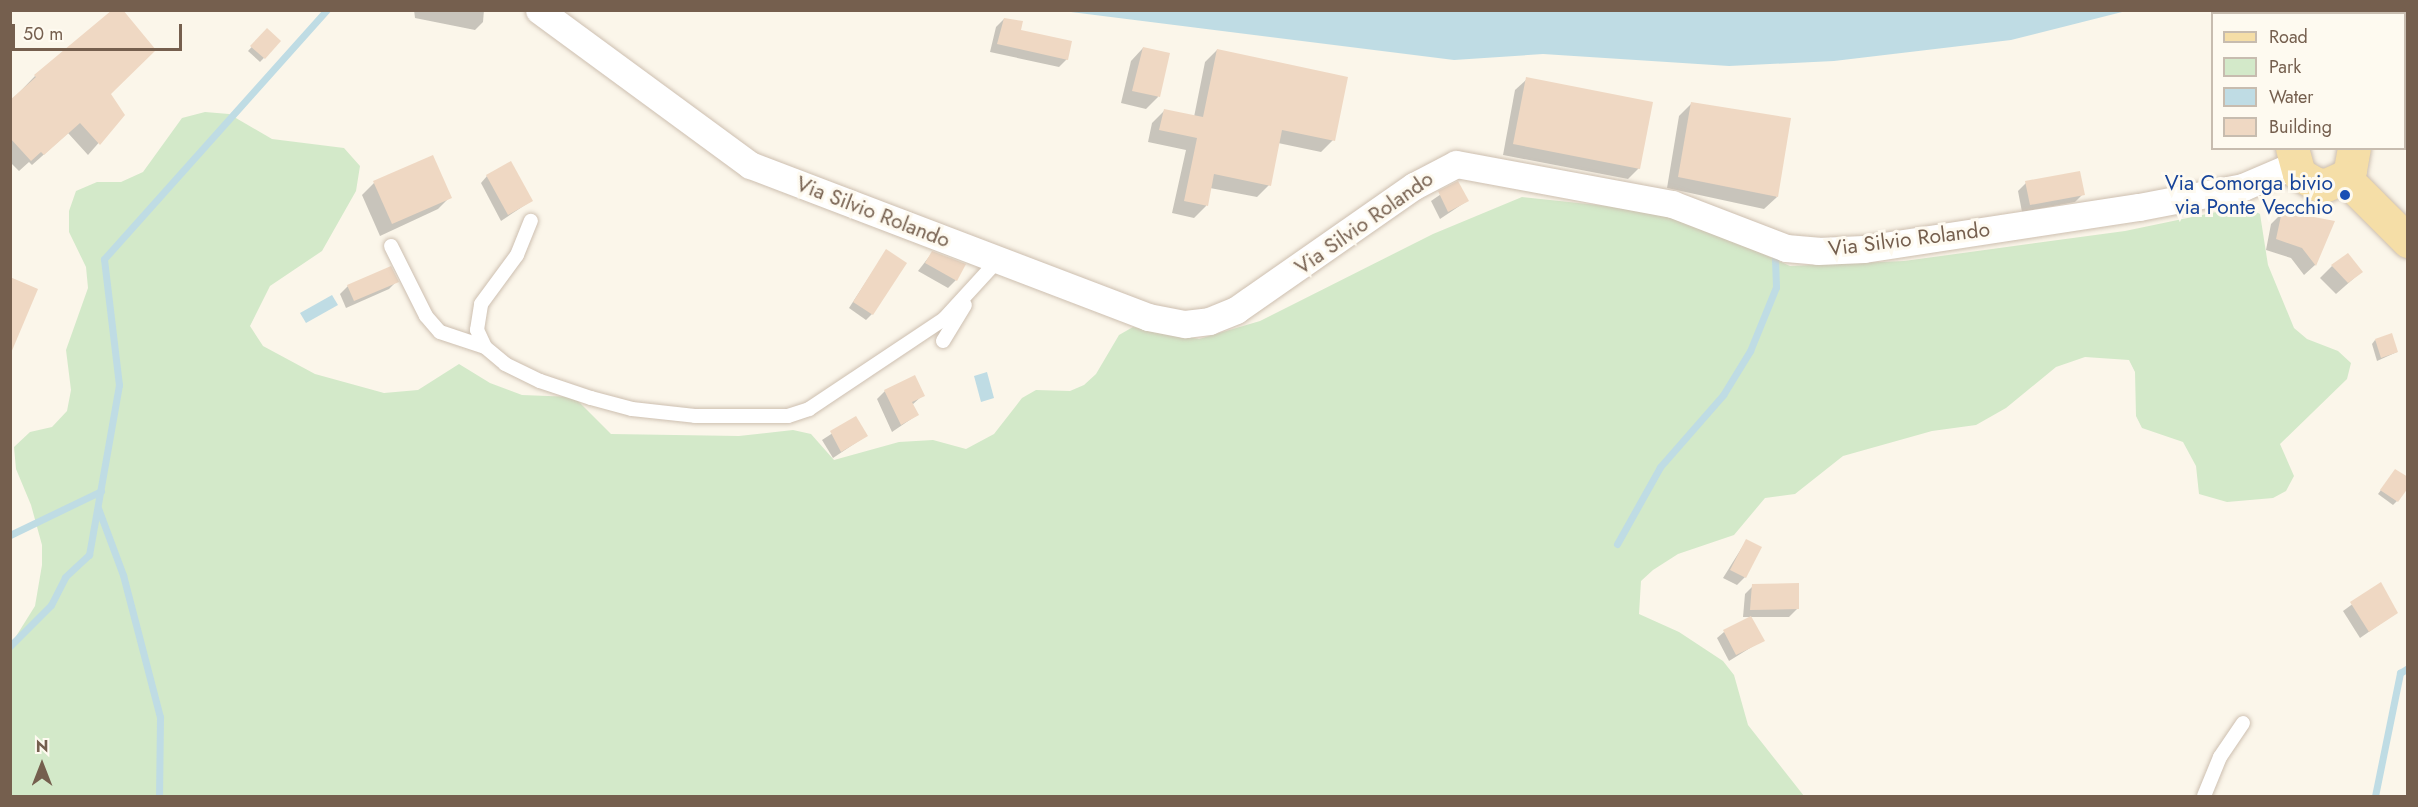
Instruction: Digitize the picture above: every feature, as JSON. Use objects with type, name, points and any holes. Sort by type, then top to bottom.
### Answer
[{"type":"main road","points":[[2293,157],[2316,184],[2335,183],[2349,163],[2408,241]]},
{"type":"street","name":"Via Silvio Rolando","points":[[539,10],[750,165],[1148,317],[1185,324],[1209,321],[1236,310],[1424,180],[1456,164],[1672,204],[1786,248],[1818,251],[1864,249],[2139,207],[2242,188],[2293,157]]},
{"type":"lane","points":[[485,347],[477,330],[481,304],[517,255],[531,221]]},
{"type":"lane","points":[[391,246],[426,316],[440,332],[485,347],[505,364],[540,381],[632,409],[695,416],[788,416],[809,409],[868,367],[921,337],[974,290]]},
{"type":"lane","points":[[943,341],[974,290],[998,260]]},
{"type":"lane","points":[[2204,796],[2220,757],[2243,723]]},
{"type":"green space","points":[[205,112],[229,114],[272,139],[344,148],[360,166],[356,191],[322,251],[270,286],[250,326],[263,346],[315,374],[384,393],[418,390],[459,364],[490,383],[522,395],[574,397],[611,434],[739,436],[793,430],[811,434],[834,460],[899,442],[933,440],[966,449],[994,434],[1022,398],[1036,390],[1070,391],[1084,385],[1096,374],[1119,335],[1133,327],[1199,339],[1260,321],[1433,234],[1522,197],[1673,213],[1790,266],[1904,261],[2125,231],[2245,206],[2260,214],[2268,265],[2294,328],[2307,339],[2338,351],[2351,363],[2347,379],[2280,444],[2294,476],[2286,491],[2273,498],[2227,502],[2199,494],[2196,466],[2183,442],[2142,428],[2136,416],[2135,372],[2129,360],[2085,357],[2056,367],[2006,408],[1976,425],[1932,431],[1843,456],[1795,494],[1765,498],[1734,535],[1678,554],[1653,570],[1641,581],[1639,614],[1679,632],[1723,661],[1734,675],[1748,725],[1804,796],[11,796],[10,646],[35,606],[42,565],[42,545],[31,505],[16,469],[14,447],[30,432],[52,427],[67,411],[71,390],[66,350],[88,288],[86,267],[69,232],[69,211],[76,191],[97,182],[121,182],[143,172],[182,118]]},
{"type":"water","points":[[2126,10],[2011,40],[1834,61],[1729,66],[1543,54],[1454,60],[1063,11]]},
{"type":"water","points":[[332,295],[338,305],[306,323],[300,313]]},
{"type":"water","points":[[987,372],[994,398],[981,402],[974,376]]},
{"type":"building","points":[[112,10],[123,10],[156,50],[111,94],[125,115],[100,145],[80,123],[44,155],[41,152],[31,161],[10,138],[10,100],[36,77],[34,75]]},
{"type":"building","points":[[1004,18],[1023,21],[1021,30],[1072,41],[1068,60],[997,44]]},
{"type":"building","points":[[267,28],[281,41],[265,59],[250,46]]},
{"type":"building","points":[[1143,47],[1170,53],[1160,97],[1132,91]]},
{"type":"building","points":[[1217,49],[1348,77],[1335,141],[1282,130],[1271,186],[1214,174],[1208,206],[1184,201],[1197,138],[1159,130],[1164,109],[1203,117]]},
{"type":"building","points":[[1526,77],[1653,102],[1640,169],[1513,144]]},
{"type":"building","points":[[1691,102],[1791,118],[1778,197],[1678,177]]},
{"type":"building","points":[[433,155],[452,198],[392,224],[373,181]]},
{"type":"building","points":[[511,161],[533,201],[508,215],[486,175]]},
{"type":"building","points":[[2080,171],[2085,195],[2030,205],[2025,181]]},
{"type":"building","points":[[1458,181],[1469,201],[1448,212],[1438,191]]},
{"type":"building","points":[[2282,211],[2335,221],[2316,266],[2302,248],[2276,239]]},
{"type":"building","points":[[886,249],[907,263],[873,315],[853,302]]},
{"type":"building","points":[[932,251],[966,264],[957,281],[925,263]]},
{"type":"building","points":[[2348,253],[2363,272],[2348,283],[2331,265]]},
{"type":"building","points":[[391,266],[399,282],[354,301],[347,285]]},
{"type":"building","points":[[10,277],[38,289],[11,353],[10,353]]},
{"type":"building","points":[[2392,333],[2398,352],[2381,358],[2375,339]]},
{"type":"building","points":[[915,375],[925,396],[912,402],[919,415],[901,425],[884,390]]},
{"type":"building","points":[[856,416],[868,436],[841,452],[830,431]]},
{"type":"building","points":[[2395,469],[2408,477],[2408,488],[2398,502],[2380,490]]},
{"type":"building","points":[[1746,539],[1762,547],[1746,578],[1730,570]]},
{"type":"building","points":[[2381,582],[2398,613],[2369,632],[2350,602]]},
{"type":"building","points":[[1799,583],[1799,609],[1750,610],[1752,584]]},
{"type":"building","points":[[1751,616],[1765,641],[1736,655],[1723,630]]},
{"type":"waterway","points":[[10,646],[51,605],[65,577],[89,555],[119,385],[104,259],[327,10]]},
{"type":"waterway","points":[[1617,544],[1660,467],[1723,395],[1750,351],[1776,287],[1775,251]]},
{"type":"waterway","points":[[10,535],[101,491]]},
{"type":"waterway","points":[[98,508],[123,575],[160,717],[159,796]]},
{"type":"waterway","points":[[2375,796],[2400,673],[2408,668]]},
{"type":"place","name":"Via Comorga bivio via Ponte Vecchio","points":[[2345,195]]}]
